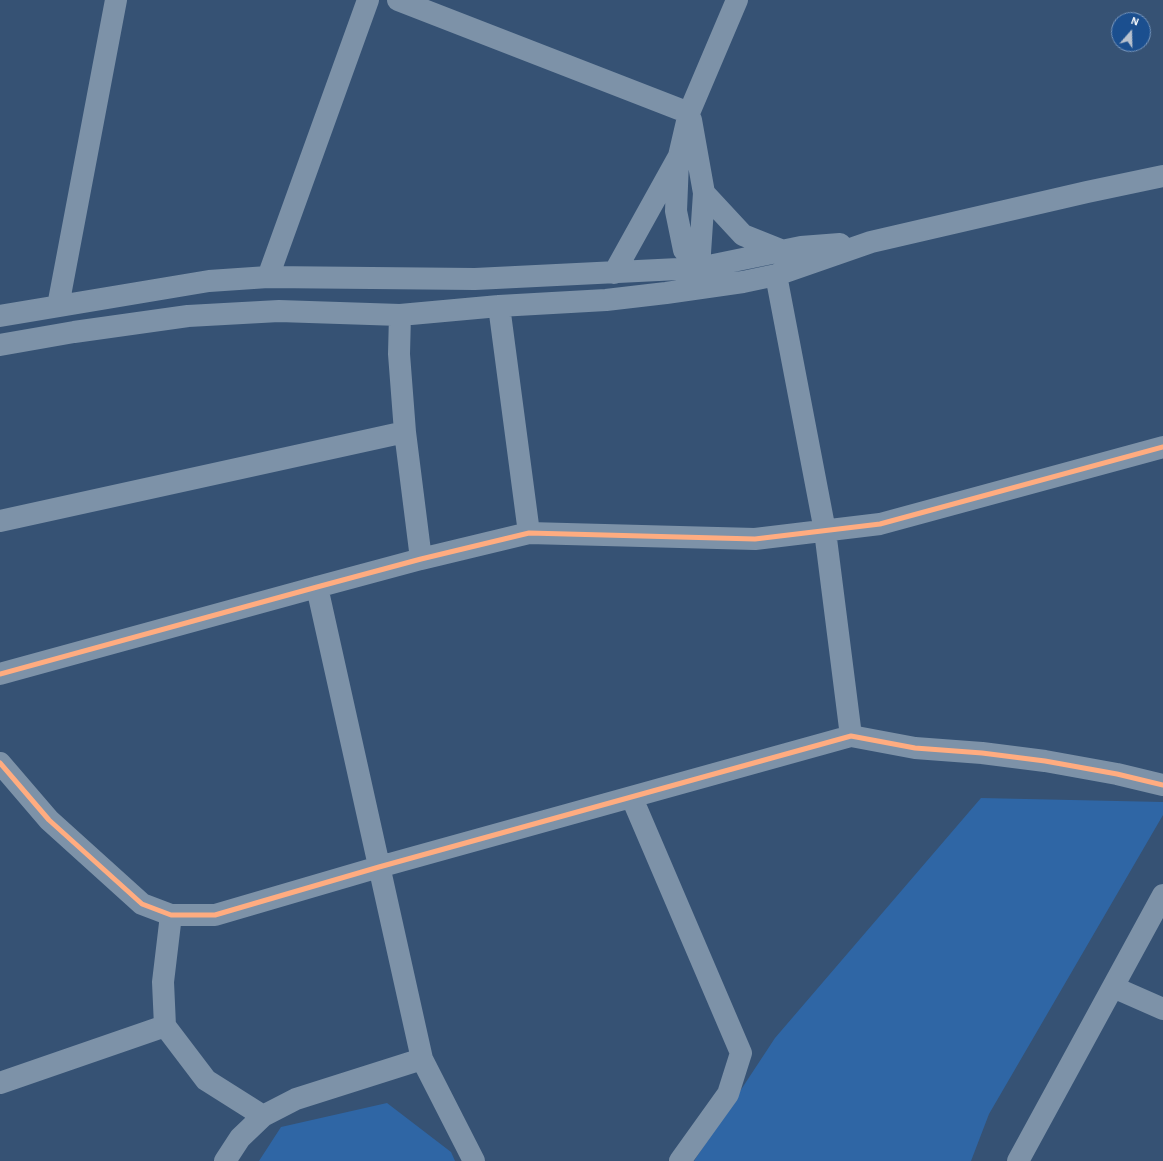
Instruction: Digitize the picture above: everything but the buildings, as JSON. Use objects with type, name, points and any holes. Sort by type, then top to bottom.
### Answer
[{"type":"street","points":[[58,306],[116,0]]},
{"type":"street","points":[[268,277],[368,0]]},
{"type":"street","points":[[398,0],[689,113]]},
{"type":"street","points":[[738,0],[689,113],[679,156],[676,211],[684,250],[699,268],[743,282]]},
{"type":"street","points":[[666,293],[699,268],[704,193],[689,113]]},
{"type":"street","points":[[614,273],[679,156]]},
{"type":"street","points":[[0,345],[74,332],[188,316],[279,311],[400,315],[498,306],[606,300],[743,282],[776,275],[871,242],[1163,176]]},
{"type":"street","points":[[704,193],[743,235],[783,251]]},
{"type":"street","points":[[0,316],[209,281],[268,277],[475,279],[699,268],[801,248],[871,242]]},
{"type":"street","points":[[776,275],[825,531],[851,736]]},
{"type":"street","points":[[498,306],[529,533]]},
{"type":"street","points":[[400,315],[399,354],[405,432],[421,559]]},
{"type":"street","points":[[0,521],[405,432]]},
{"type":"street","points":[[0,674],[421,559],[529,533],[755,539],[880,524],[1163,446]]},
{"type":"street","points":[[317,587],[422,1059],[474,1161]]},
{"type":"street","points":[[0,763],[49,820],[142,904],[171,916],[215,915],[379,866],[632,798],[851,736],[915,748],[982,754],[1045,762],[1117,774],[1163,785]]},
{"type":"street","points":[[632,798],[741,1053],[728,1094],[680,1161]]},
{"type":"street","points":[[1018,1161],[1163,895]]},
{"type":"street","points":[[171,916],[163,982],[165,1026],[206,1080],[263,1116]]},
{"type":"street","points":[[1113,987],[1163,1009]]},
{"type":"street","points":[[0,1083],[165,1026]]},
{"type":"street","points":[[226,1161],[240,1138],[263,1116],[296,1099],[422,1059]]},
{"type":"shaded area","points":[[981,798],[1163,802],[1163,815],[989,1114],[971,1161],[694,1161],[775,1038]]},
{"type":"shaded area","points":[[387,1103],[451,1152],[455,1161],[259,1161],[281,1127]]},
{"type":"cycle path","points":[[0,674],[421,559],[529,533],[755,539],[880,524],[1163,447]]},
{"type":"cycle path","points":[[0,763],[49,820],[142,904],[171,915],[215,915],[379,867],[851,736],[915,748],[982,753],[1045,761],[1117,774],[1163,785]]}]
